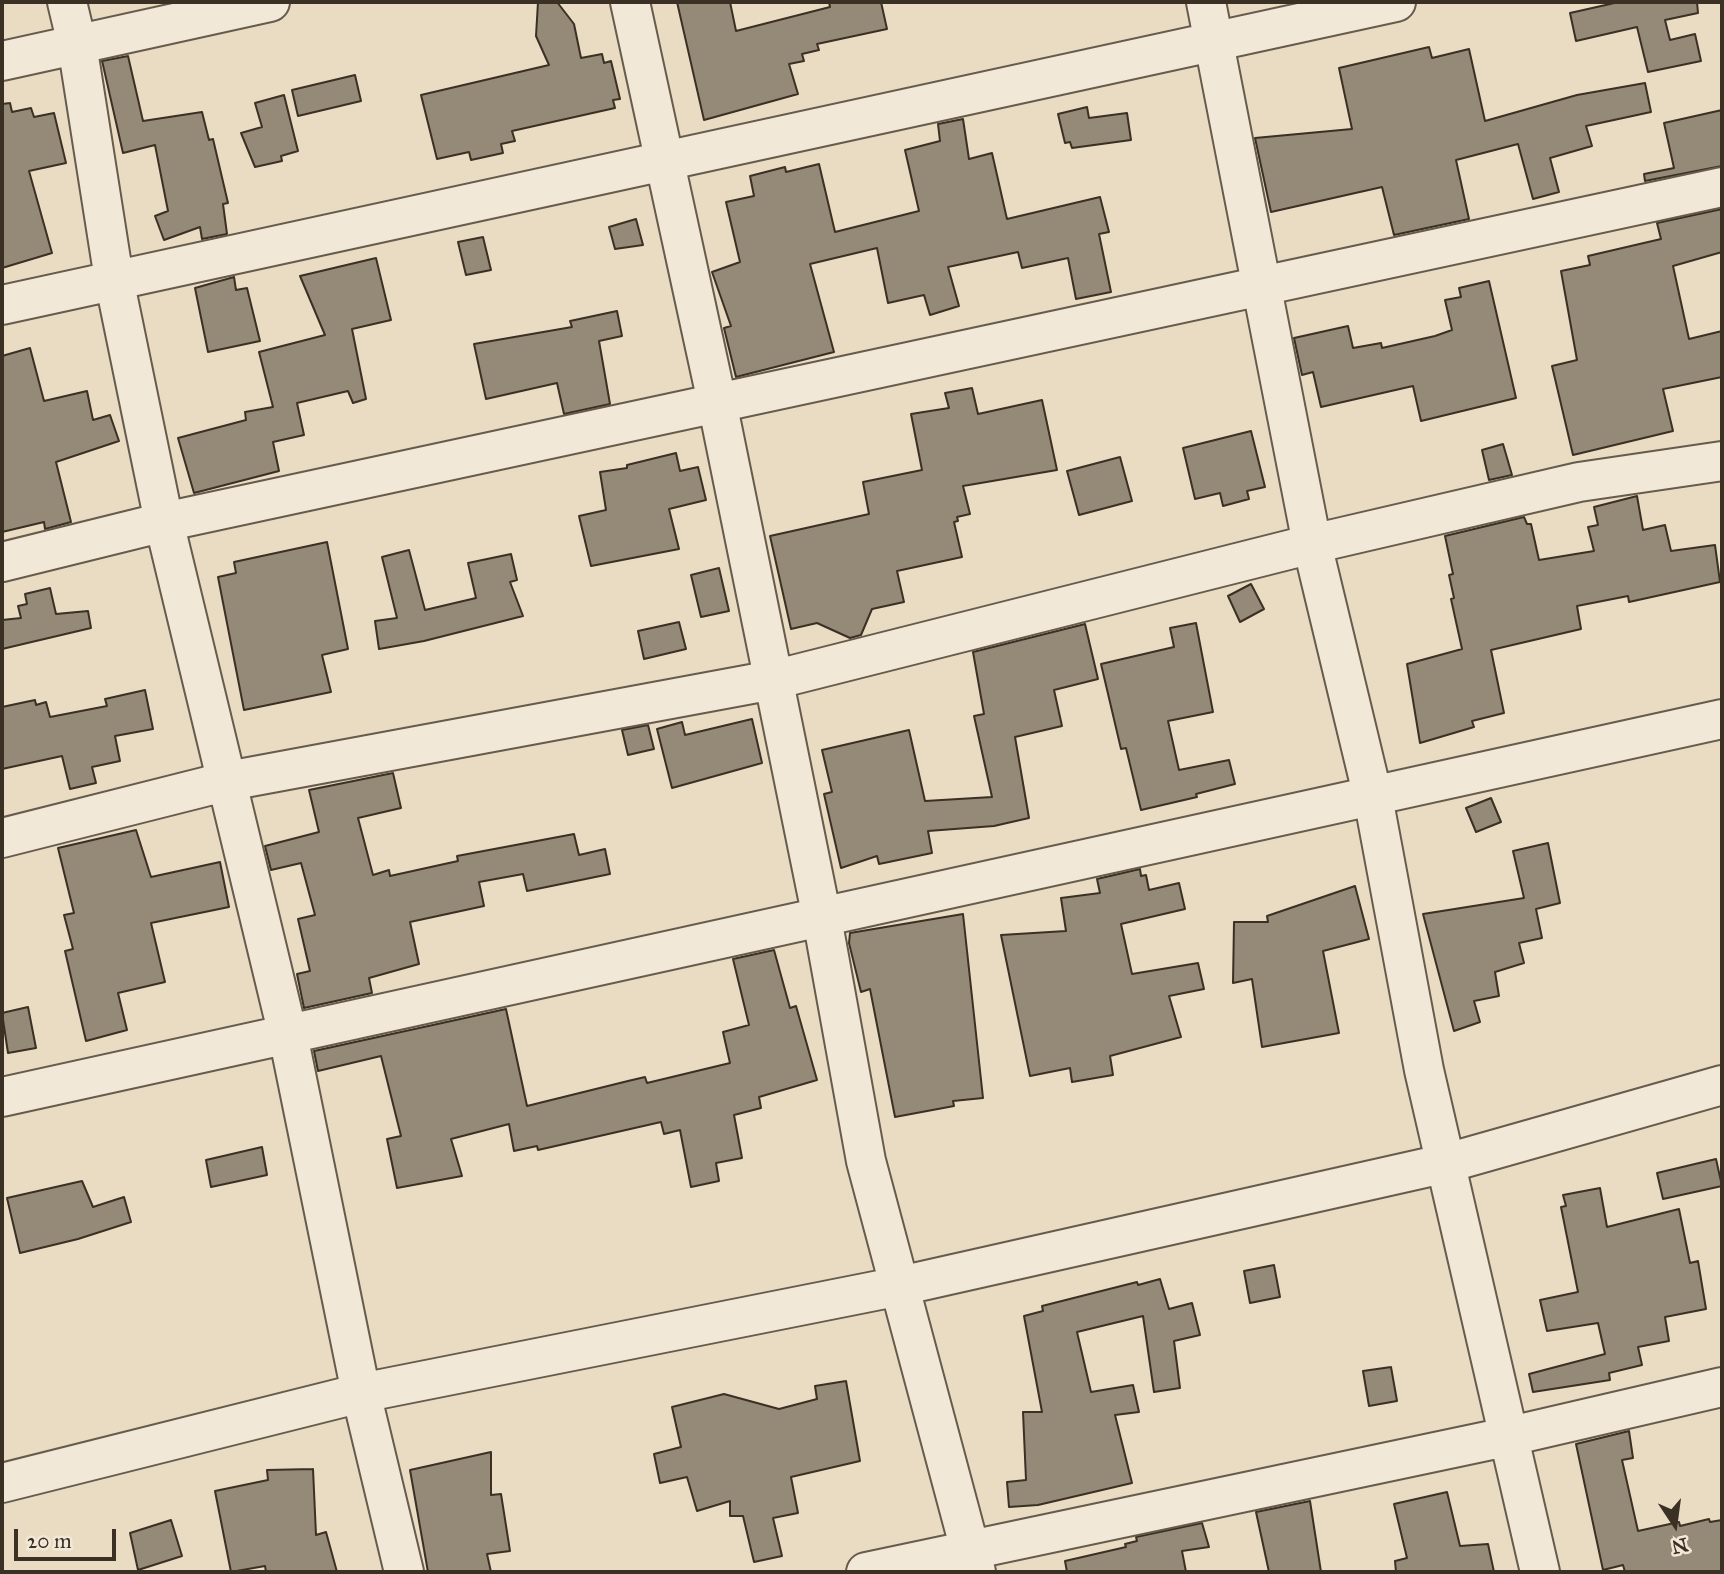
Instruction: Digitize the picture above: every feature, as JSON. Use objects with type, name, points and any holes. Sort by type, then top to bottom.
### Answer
[{"type":"street","points":[[67,2],[77,44],[114,279],[164,522],[288,1035],[361,1393],[404,1572]]},
{"type":"street","points":[[2,61],[270,2]]},
{"type":"street","points":[[630,2],[717,402],[822,918],[866,1161],[974,1561]]},
{"type":"street","points":[[1206,2],[1312,544],[1373,797],[1424,1070],[1447,1163],[1506,1437],[1540,1572]]},
{"type":"street","points":[[2,305],[1396,2]]},
{"type":"street","points":[[2,562],[164,522],[1722,187]]},
{"type":"street","points":[[2,838],[228,781],[773,680],[1312,544],[1579,482],[1722,461]]},
{"type":"street","points":[[2,1097],[1722,719]]},
{"type":"street","points":[[2,1483],[361,1393],[900,1286],[1447,1163],[1722,1085]]},
{"type":"street","points":[[866,1572],[974,1561],[1722,1387]]},
{"type":"building","points":[[538,2],[557,2],[574,24],[581,58],[602,54],[604,63],[611,61],[620,99],[613,100],[615,108],[512,131],[515,141],[501,144],[503,153],[471,160],[469,152],[437,159],[421,95],[549,65],[536,36]]},
{"type":"building","points":[[677,2],[730,2],[736,31],[830,7],[829,2],[881,2],[887,29],[817,44],[819,50],[802,54],[804,61],[789,64],[798,94],[704,120]]},
{"type":"building","points":[[1619,2],[1697,2],[1698,13],[1665,20],[1670,40],[1695,34],[1701,61],[1648,72],[1637,27],[1576,41],[1570,13]]},
{"type":"building","points":[[1429,47],[1432,58],[1469,49],[1485,121],[1577,95],[1645,83],[1651,112],[1586,126],[1592,146],[1550,158],[1559,192],[1533,199],[1518,144],[1456,160],[1469,219],[1394,235],[1382,187],[1271,212],[1255,138],[1352,129],[1339,68]]},
{"type":"building","points":[[128,56],[143,121],[202,112],[209,140],[213,139],[228,203],[223,204],[227,234],[202,239],[200,227],[164,240],[155,216],[168,211],[155,145],[123,153],[102,61]]},
{"type":"building","points":[[355,75],[361,101],[298,116],[292,90]]},
{"type":"building","points":[[284,95],[298,151],[281,156],[282,161],[255,167],[241,133],[262,127],[255,103]]},
{"type":"building","points":[[10,103],[12,112],[31,108],[34,117],[54,113],[66,163],[29,171],[52,253],[2,268],[2,104]]},
{"type":"building","points":[[1087,107],[1089,118],[1127,113],[1131,140],[1072,148],[1070,142],[1065,143],[1058,114]]},
{"type":"building","points":[[1722,110],[1722,166],[1645,181],[1644,174],[1674,168],[1664,123]]},
{"type":"building","points":[[963,119],[969,159],[992,153],[1007,219],[1100,197],[1109,232],[1099,234],[1111,292],[1076,299],[1068,258],[1022,268],[1018,252],[948,267],[959,306],[930,315],[924,295],[888,303],[877,248],[810,264],[834,352],[736,377],[724,328],[731,326],[712,272],[740,262],[726,202],[754,196],[750,176],[785,167],[786,172],[819,164],[835,232],[919,211],[905,150],[940,141],[938,124]]},
{"type":"building","points":[[1722,209],[1722,252],[1673,266],[1689,339],[1722,331],[1722,377],[1663,389],[1673,431],[1573,455],[1552,366],[1577,360],[1561,271],[1590,265],[1588,256],[1661,239],[1657,223]]},
{"type":"building","points":[[636,219],[643,245],[615,249],[609,227]]},
{"type":"building","points":[[483,237],[491,270],[466,275],[458,242]]},
{"type":"building","points":[[376,258],[391,320],[352,329],[366,399],[353,403],[348,391],[297,403],[304,435],[273,442],[279,471],[194,493],[178,438],[246,420],[245,412],[273,407],[259,352],[325,335],[300,276]]},
{"type":"building","points":[[234,277],[236,290],[247,288],[260,341],[208,352],[195,288]]},
{"type":"building","points":[[1489,281],[1516,398],[1421,421],[1413,386],[1321,407],[1313,372],[1302,375],[1294,338],[1348,326],[1353,348],[1381,343],[1382,348],[1435,336],[1452,330],[1445,300],[1461,297],[1459,288]]},
{"type":"building","points":[[617,311],[622,336],[599,341],[610,404],[564,414],[557,383],[486,399],[474,344],[572,327],[570,321]]},
{"type":"building","points":[[30,348],[44,401],[87,391],[93,420],[110,415],[119,441],[56,462],[71,522],[45,529],[44,522],[2,532],[2,356]]},
{"type":"building","points":[[972,388],[978,414],[1042,400],[1057,470],[963,486],[970,514],[957,517],[958,521],[954,522],[962,557],[897,571],[904,602],[872,609],[861,635],[850,638],[817,623],[791,629],[770,536],[869,514],[863,482],[922,470],[911,414],[949,408],[945,393]]},
{"type":"building","points":[[1251,431],[1265,487],[1247,491],[1249,499],[1223,506],[1220,493],[1195,499],[1183,448]]},
{"type":"building","points":[[1503,444],[1512,475],[1489,480],[1482,450]]},
{"type":"building","points":[[676,453],[680,471],[698,467],[706,500],[669,509],[679,549],[591,566],[579,516],[606,510],[600,472],[627,468],[627,465]]},
{"type":"building","points":[[1120,457],[1132,501],[1079,515],[1067,471]]},
{"type":"building","points":[[1637,496],[1643,530],[1665,525],[1671,551],[1715,545],[1720,582],[1629,602],[1628,596],[1577,606],[1581,629],[1491,650],[1504,713],[1472,721],[1474,727],[1420,743],[1407,664],[1462,649],[1451,599],[1454,598],[1449,575],[1453,574],[1445,536],[1524,517],[1527,524],[1531,524],[1539,560],[1594,551],[1588,527],[1598,525],[1594,507]]},
{"type":"building","points":[[327,542],[348,649],[322,655],[331,692],[244,710],[218,577],[236,573],[234,562]]},
{"type":"building","points":[[409,550],[425,610],[476,598],[468,563],[511,554],[517,580],[510,582],[523,616],[424,641],[379,649],[375,621],[397,618],[382,557]]},
{"type":"building","points":[[719,568],[729,611],[701,617],[691,575]]},
{"type":"building","points":[[1251,584],[1264,609],[1240,622],[1228,596]]},
{"type":"building","points":[[50,588],[56,614],[88,611],[91,628],[2,649],[2,620],[21,618],[18,606],[27,604],[25,594]]},
{"type":"building","points":[[679,622],[686,649],[644,659],[638,631]]},
{"type":"building","points":[[1196,623],[1213,712],[1168,721],[1179,770],[1229,760],[1235,784],[1196,794],[1197,797],[1141,810],[1126,748],[1121,749],[1101,664],[1174,647],[1170,628]]},
{"type":"building","points":[[1085,624],[1098,679],[1054,690],[1062,726],[1015,737],[1029,818],[994,826],[928,831],[932,853],[879,864],[877,856],[841,868],[824,794],[832,792],[822,750],[909,730],[925,801],[992,797],[974,716],[984,714],[973,652]]},
{"type":"building","points":[[145,690],[153,729],[115,736],[120,761],[92,767],[96,783],[70,789],[62,756],[2,769],[2,707],[35,700],[36,705],[46,702],[50,717],[107,706],[105,699]]},
{"type":"building","points":[[752,719],[762,763],[672,788],[657,729],[682,722],[685,735]]},
{"type":"building","points":[[648,725],[654,749],[628,755],[622,730]]},
{"type":"building","points":[[393,773],[401,808],[358,818],[373,875],[389,870],[390,876],[458,861],[457,856],[574,834],[579,855],[605,849],[610,874],[527,891],[523,874],[479,882],[484,906],[410,922],[419,964],[369,978],[372,993],[304,1008],[297,974],[310,971],[298,919],[315,915],[301,863],[271,870],[265,846],[319,832],[309,790]]},
{"type":"building","points":[[1491,798],[1501,822],[1476,832],[1466,808]]},
{"type":"building","points":[[136,830],[151,877],[220,862],[229,907],[151,923],[165,982],[118,993],[127,1030],[86,1041],[65,951],[73,949],[64,915],[74,913],[58,848]]},
{"type":"building","points":[[1548,843],[1560,903],[1536,909],[1542,938],[1519,943],[1524,963],[1495,972],[1499,996],[1474,1001],[1480,1022],[1454,1031],[1423,914],[1524,898],[1513,851]]},
{"type":"building","points":[[1140,869],[1141,876],[1146,875],[1149,890],[1179,883],[1185,909],[1121,924],[1132,974],[1198,963],[1204,989],[1169,996],[1181,1037],[1110,1056],[1113,1075],[1072,1082],[1070,1068],[1030,1076],[1001,935],[1066,931],[1061,898],[1100,893],[1097,879]]},
{"type":"building","points":[[1355,886],[1369,939],[1323,951],[1339,1033],[1262,1047],[1252,979],[1233,983],[1234,922],[1268,922],[1267,916]]},
{"type":"building","points":[[963,914],[983,1098],[953,1101],[954,1106],[895,1117],[870,989],[861,992],[849,943],[850,933]]},
{"type":"building","points":[[774,950],[790,1008],[796,1006],[817,1080],[759,1097],[761,1108],[734,1115],[742,1158],[716,1163],[719,1181],[691,1187],[680,1130],[664,1134],[661,1122],[538,1150],[537,1146],[514,1151],[509,1124],[451,1139],[462,1176],[397,1188],[387,1139],[401,1136],[381,1056],[318,1071],[314,1051],[506,1009],[527,1106],[645,1077],[647,1083],[730,1063],[723,1032],[749,1025],[733,959]]},
{"type":"building","points":[[28,1007],[36,1048],[8,1053],[2,1013]]},
{"type":"building","points":[[262,1147],[267,1175],[211,1187],[206,1160]]},
{"type":"building","points":[[1716,1159],[1722,1186],[1663,1199],[1657,1173]]},
{"type":"building","points":[[82,1181],[93,1207],[124,1197],[131,1222],[78,1239],[20,1253],[7,1198]]},
{"type":"building","points":[[1600,1188],[1607,1227],[1679,1209],[1690,1263],[1698,1261],[1706,1309],[1665,1317],[1669,1341],[1638,1347],[1642,1365],[1609,1373],[1610,1380],[1533,1392],[1529,1374],[1605,1354],[1598,1323],[1547,1331],[1540,1300],[1578,1292],[1561,1207],[1566,1206],[1563,1195]]},
{"type":"building","points":[[1274,1265],[1280,1297],[1250,1303],[1244,1271]]},
{"type":"building","points":[[1160,1279],[1169,1309],[1192,1303],[1200,1335],[1174,1341],[1180,1388],[1154,1392],[1143,1316],[1077,1332],[1091,1392],[1133,1385],[1139,1412],[1115,1415],[1132,1483],[1038,1505],[1009,1507],[1007,1482],[1026,1480],[1023,1412],[1042,1412],[1024,1316],[1043,1311],[1042,1306],[1137,1282],[1138,1285]]},
{"type":"building","points":[[1391,1367],[1397,1401],[1369,1406],[1363,1371]]},
{"type":"building","points":[[846,1381],[860,1461],[791,1477],[798,1513],[773,1518],[782,1556],[754,1562],[743,1516],[730,1516],[730,1501],[697,1511],[687,1477],[660,1483],[654,1454],[681,1447],[672,1407],[724,1394],[779,1409],[817,1399],[815,1386]]},
{"type":"building","points":[[1629,1431],[1633,1458],[1622,1460],[1638,1531],[1679,1522],[1680,1526],[1709,1519],[1710,1522],[1722,1520],[1722,1572],[1625,1572],[1623,1565],[1603,1570],[1576,1444]]},
{"type":"building","points":[[491,1452],[491,1495],[501,1494],[510,1551],[487,1554],[491,1572],[428,1572],[410,1470]]},
{"type":"building","points":[[313,1469],[316,1535],[326,1532],[337,1572],[266,1572],[265,1566],[231,1572],[215,1491],[268,1480],[267,1470]]},
{"type":"building","points":[[1447,1492],[1460,1546],[1488,1544],[1494,1572],[1396,1572],[1395,1561],[1407,1558],[1394,1504]]},
{"type":"building","points":[[1310,1501],[1321,1572],[1269,1572],[1256,1512]]},
{"type":"building","points":[[171,1520],[182,1556],[138,1570],[130,1533]]},
{"type":"building","points":[[1202,1523],[1209,1547],[1182,1551],[1186,1572],[1067,1572],[1065,1561],[1126,1547],[1125,1544],[1137,1541],[1136,1537]]}]
